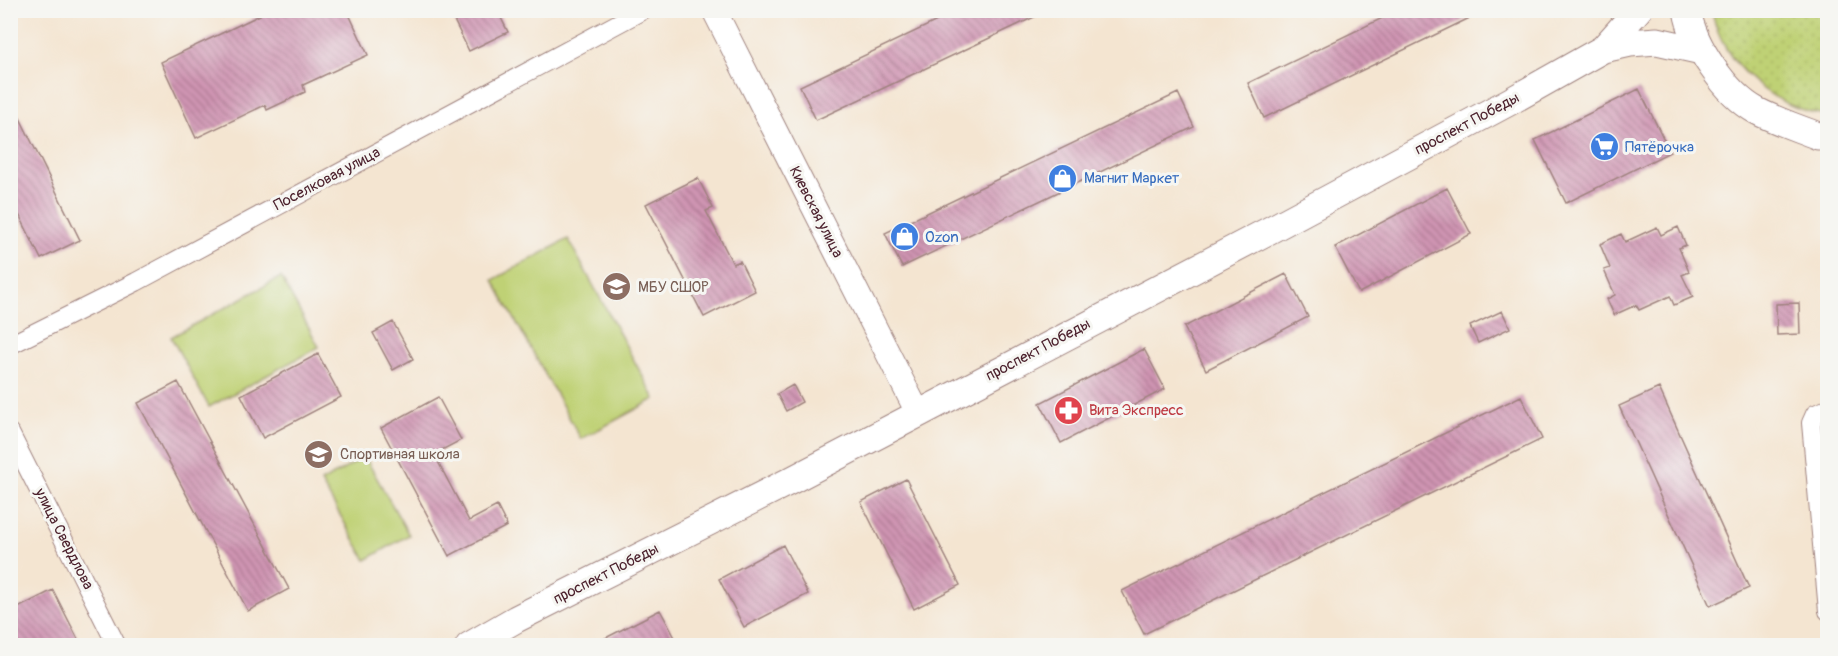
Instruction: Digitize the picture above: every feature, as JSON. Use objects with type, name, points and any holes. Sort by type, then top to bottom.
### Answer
[{"type":"main road","name":"Киевская улица","points":[[714,10],[918,413]]},
{"type":"main road","name":"проспект Победы","points":[[1603,49],[1638,10]]},
{"type":"main road","points":[[1687,10],[1702,51],[1729,88],[1756,111],[1824,140]]},
{"type":"main road","name":"проспект Победы","points":[[469,645],[790,482],[1270,230],[1603,49],[1630,43],[1657,41],[1702,51]]},
{"type":"street","name":"Поселковая улица","points":[[10,345],[136,282],[643,10]]},
{"type":"street","points":[[1827,409],[1815,414],[1811,423],[1827,611]]},
{"type":"street","name":"улица Свердлова","points":[[10,432],[117,645]]},
{"type":"green space","points":[[1712,11],[1827,11],[1827,115],[1788,104],[1753,81],[1727,49]]},
{"type":"green space","points":[[568,239],[655,399],[581,439],[493,280]]},
{"type":"green space","points":[[281,277],[319,347],[209,407],[171,337]]},
{"type":"green space","points":[[365,457],[409,535],[366,560],[321,482]]},
{"type":"building","points":[[258,10],[347,10],[368,55],[303,85],[305,92],[267,110],[265,105],[196,138],[161,62],[260,15]]},
{"type":"building","points":[[449,10],[497,10],[508,32],[469,51]]},
{"type":"building","points":[[960,10],[1049,10],[816,120],[800,86]]},
{"type":"building","points":[[1399,10],[1486,10],[1264,118],[1248,83]]},
{"type":"building","points":[[1639,89],[1670,152],[1566,203],[1535,140]]},
{"type":"building","points":[[1178,93],[1194,127],[902,267],[885,233]]},
{"type":"building","points":[[10,98],[80,240],[41,259],[10,196]]},
{"type":"building","points":[[698,178],[713,208],[706,211],[733,264],[740,261],[755,291],[704,317],[646,204]]},
{"type":"building","points":[[1447,188],[1471,234],[1359,293],[1335,247]]},
{"type":"building","points":[[1657,227],[1661,235],[1678,227],[1686,245],[1679,248],[1689,272],[1682,275],[1693,297],[1674,305],[1670,296],[1639,310],[1636,305],[1614,315],[1607,299],[1615,295],[1604,270],[1610,268],[1600,244],[1621,234],[1625,242]]},
{"type":"building","points":[[1286,274],[1308,317],[1206,370],[1184,327]]},
{"type":"building","points":[[1799,303],[1800,334],[1777,335],[1776,304]]},
{"type":"building","points":[[1502,311],[1510,328],[1478,343],[1470,326]]},
{"type":"building","points":[[393,322],[413,359],[393,370],[373,333]]},
{"type":"building","points":[[1144,349],[1165,389],[1061,443],[1040,403]]},
{"type":"building","points":[[318,354],[341,397],[263,438],[241,395]]},
{"type":"building","points":[[178,382],[289,589],[248,611],[138,403]]},
{"type":"building","points":[[793,385],[802,402],[786,411],[777,394]]},
{"type":"building","points":[[1659,388],[1749,588],[1710,606],[1619,406]]},
{"type":"building","points":[[1521,396],[1542,439],[1144,634],[1122,591]]},
{"type":"building","points":[[438,397],[461,440],[434,454],[469,521],[497,506],[507,526],[449,556],[381,428]]},
{"type":"building","points":[[906,479],[960,585],[914,609],[861,502]]},
{"type":"building","points":[[783,545],[808,594],[744,627],[719,579]]},
{"type":"building","points":[[53,590],[81,645],[19,645],[10,629],[10,612]]},
{"type":"building","points":[[660,610],[679,645],[592,645]]},
{"type":"place","name":"Пятёрочка","points":[[1604,147]]},
{"type":"place","name":"Магнит Маркет","points":[[1063,178]]},
{"type":"place","name":"Ozon","points":[[904,237]]},
{"type":"place","name":"МБУ СШОР","points":[[617,287]]},
{"type":"place","name":"Вита Экспресс","points":[[1068,410]]},
{"type":"place","name":"Спортивная школа","points":[[319,454]]}]
